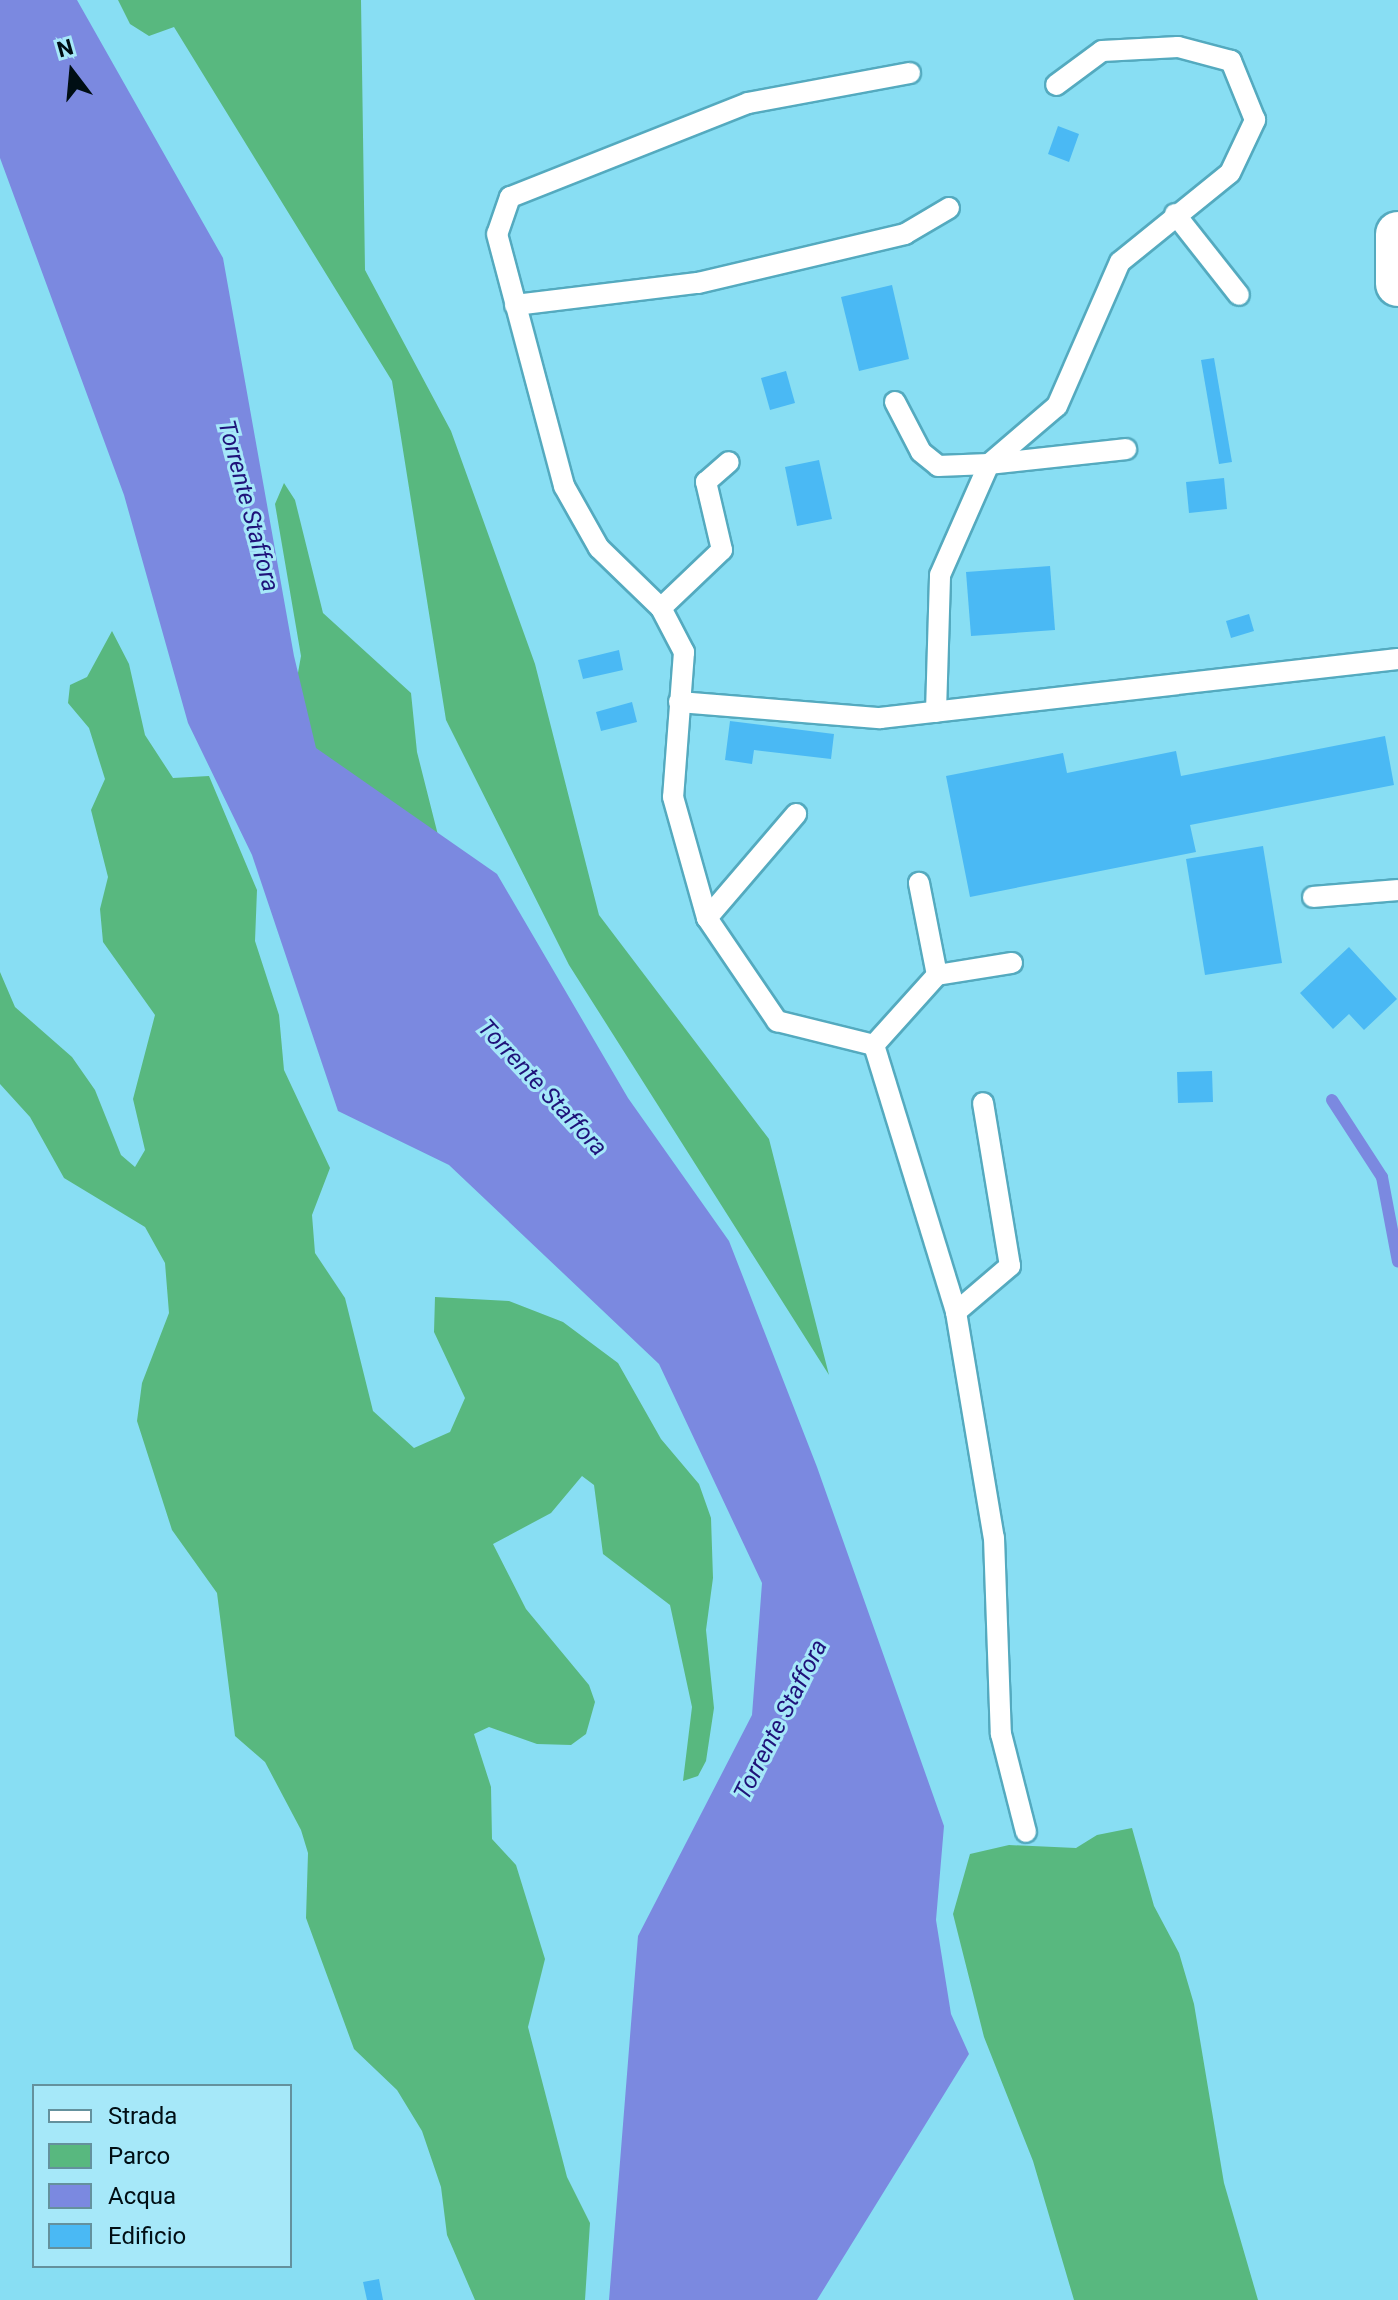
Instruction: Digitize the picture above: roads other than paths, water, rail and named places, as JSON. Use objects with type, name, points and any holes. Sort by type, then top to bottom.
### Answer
[{"type":"street","points":[[1398,234],[1398,284]]},
{"type":"lane","points":[[936,712],[940,575],[989,464],[1057,406],[1120,262],[1175,214],[1230,173],[1255,120],[1231,61],[1178,47],[1102,51],[1056,85]]},
{"type":"lane","points":[[874,1045],[777,1021],[707,918],[673,797],[684,652],[661,608],[599,548],[564,486],[497,234],[510,197],[748,103],[910,73]]},
{"type":"lane","points":[[515,305],[698,283],[905,234],[949,208]]},
{"type":"lane","points":[[1175,214],[1239,295]]},
{"type":"lane","points":[[895,402],[921,452],[938,466],[989,464],[1126,449]]},
{"type":"lane","points":[[661,608],[722,550],[706,482],[729,462]]},
{"type":"lane","points":[[679,702],[880,718],[1398,659]]},
{"type":"lane","points":[[707,918],[796,814]]},
{"type":"lane","points":[[919,883],[937,975]]},
{"type":"lane","points":[[1313,897],[1398,890]]},
{"type":"lane","points":[[874,1045],[937,975],[1012,963]]},
{"type":"lane","points":[[874,1045],[956,1312],[994,1538],[1001,1734],[1026,1832]]},
{"type":"lane","points":[[956,1312],[1010,1266],[983,1103]]},
{"type":"water","name":"Torrente Staffora","points":[[0,0],[77,0],[223,258],[294,656],[316,748],[497,874],[628,1098],[729,1241],[817,1467],[944,1826],[936,1920],[951,2014],[969,2054],[817,2300],[609,2300],[638,1936],[752,1715],[762,1583],[659,1364],[449,1165],[338,1111],[252,855],[188,723],[124,495],[0,158]]},
{"type":"waterway","points":[[1332,1100],[1382,1177],[1398,1262]]}]
